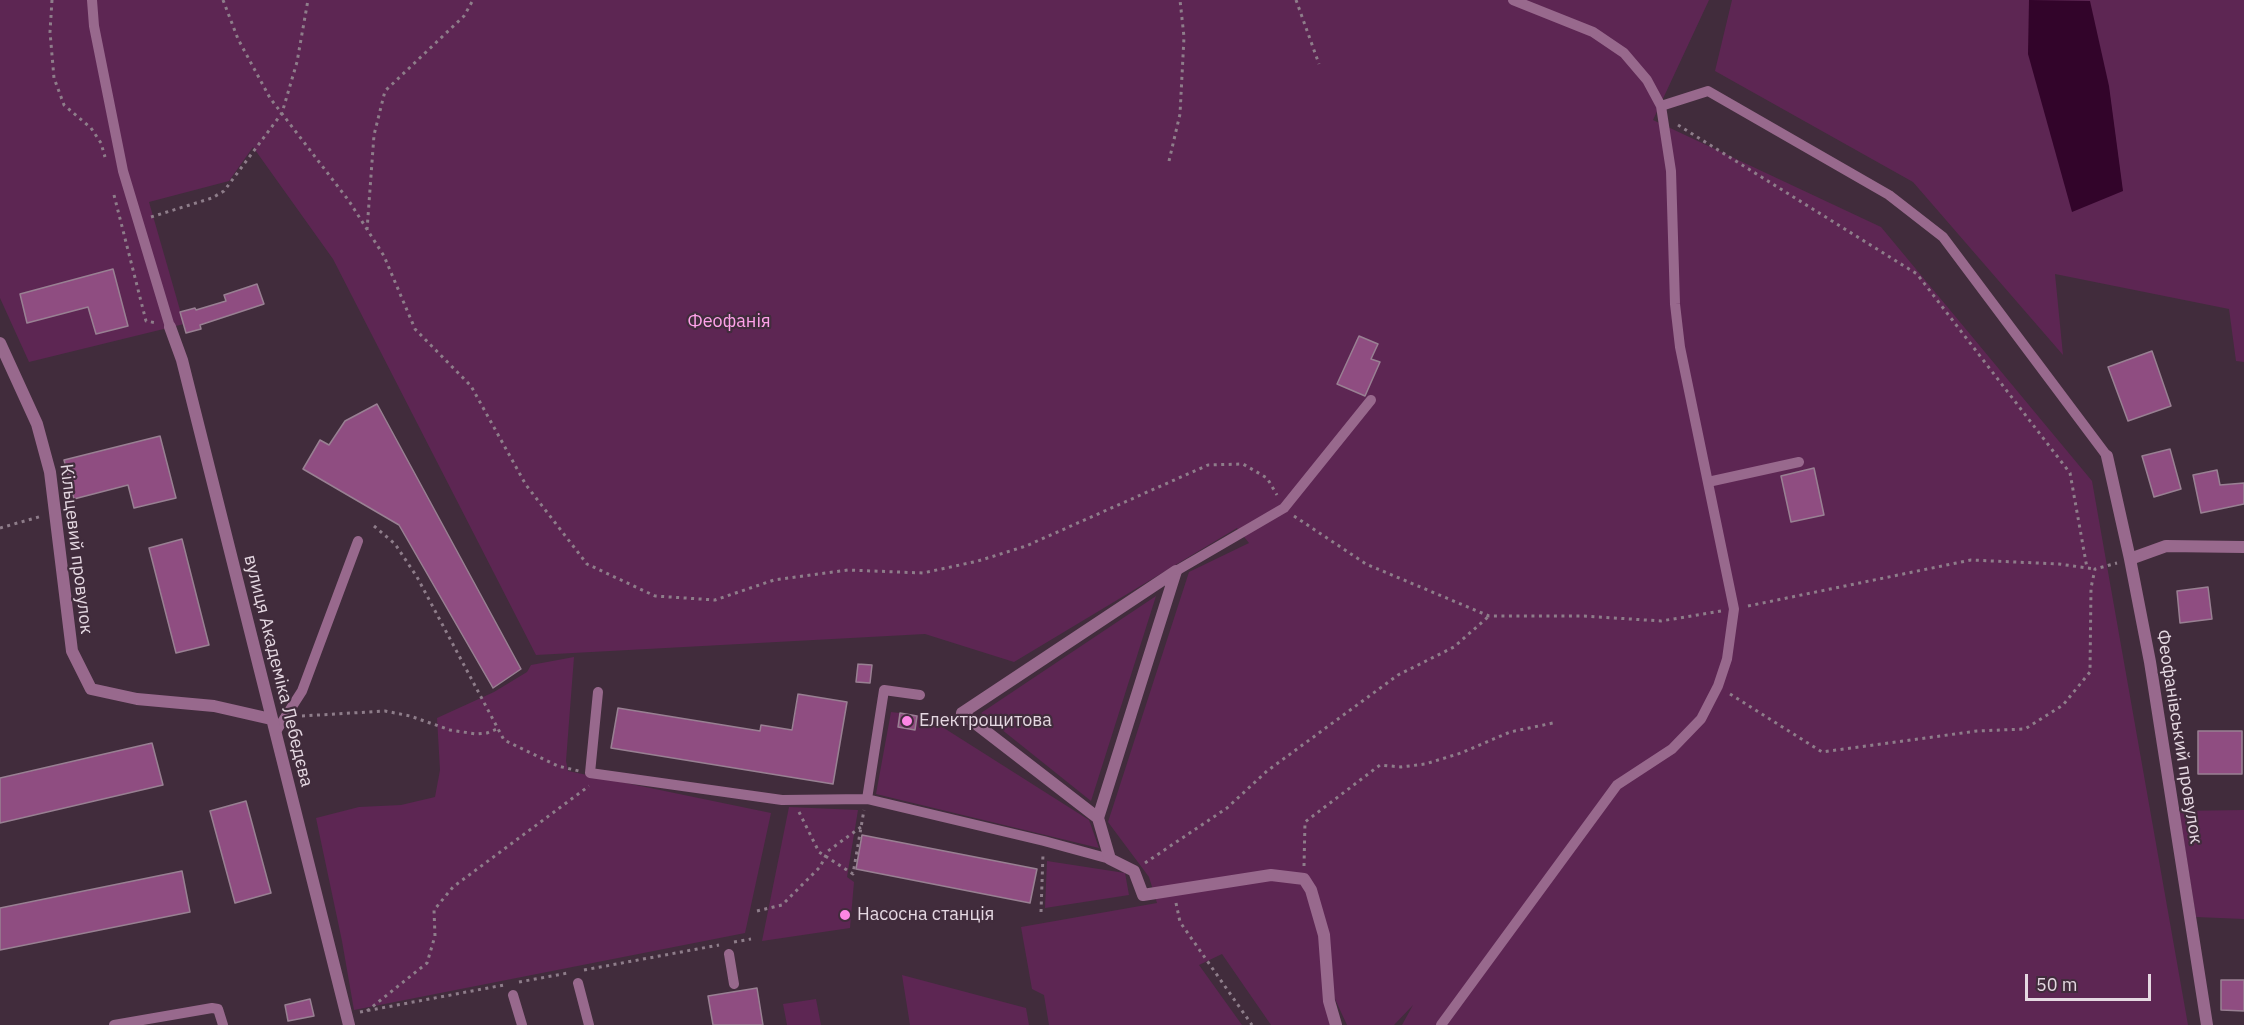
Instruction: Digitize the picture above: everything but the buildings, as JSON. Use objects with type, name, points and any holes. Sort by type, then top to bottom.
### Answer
[{"type":"street","name":"вулиця Академіка Лебедєва","points":[[170,327],[182,360],[347,1020]]},
{"type":"street","name":"Кільцевий провулок","points":[[0,343],[37,424],[50,472],[72,651],[91,689],[137,699],[214,706],[272,719]]},
{"type":"street","name":"Феофанівський провулок","points":[[2107,456],[2150,662],[2206,1025]]},
{"type":"street","points":[[2130,559],[2166,546],[2244,547]]},
{"type":"street","points":[[1098,818],[963,713],[1176,571]]},
{"type":"street","points":[[1176,571],[1098,818],[1110,859],[1134,871],[1143,895],[1271,875],[1304,879],[1311,890],[1324,934],[1329,1001],[1336,1025]]},
{"type":"lane","points":[[92,0],[94,26],[123,171],[170,327]]},
{"type":"lane","points":[[1441,1025],[1617,784],[1672,749],[1701,719],[1718,686],[1727,659],[1734,609],[1679,336],[1675,304],[1671,171],[1663,111],[1647,80],[1624,53],[1593,32],[1513,0]]},
{"type":"lane","points":[[1663,111],[1708,91],[1889,195],[1943,237],[2107,456]]},
{"type":"lane","points":[[1176,571],[1284,508],[1371,400]]},
{"type":"lane","points":[[1708,482],[1799,462]]},
{"type":"lane","points":[[275,733],[302,691],[358,540]]},
{"type":"lane","points":[[867,799],[884,690],[920,695]]},
{"type":"lane","points":[[598,692],[590,773],[782,800],[867,799],[1110,859]]},
{"type":"lane","points":[[729,954],[734,984]]},
{"type":"lane","points":[[578,983],[589,1025]]},
{"type":"lane","points":[[513,995],[522,1025]]},
{"type":"lane","points":[[114,1025],[212,1008],[218,1009],[223,1025]]},
{"type":"path","points":[[52,0],[50,32],[54,78],[64,105],[91,128],[101,143],[107,165]]},
{"type":"path","points":[[223,0],[238,39],[270,98],[349,201],[384,256],[415,329],[471,386],[526,485],[587,564],[655,596],[715,600],[774,580],[848,570],[923,573],[978,561],[1026,546],[1208,465],[1243,464],[1267,478],[1284,508],[1366,564],[1489,616],[1584,616],[1660,621],[1734,609],[1971,560],[2095,568],[2130,559]]},
{"type":"path","points":[[138,221],[212,198],[224,191],[282,113],[297,62],[308,0]]},
{"type":"path","points":[[367,230],[374,135],[385,90],[464,16],[473,0]]},
{"type":"path","points":[[1169,161],[1180,114],[1184,37],[1180,0]]},
{"type":"path","points":[[1296,0],[1319,64]]},
{"type":"path","points":[[1663,111],[1917,274],[2070,473],[2087,568]]},
{"type":"path","points":[[112,187],[146,321],[170,327]]},
{"type":"path","points":[[0,528],[55,512]]},
{"type":"path","points":[[374,526],[395,544],[417,576],[504,740],[558,766],[590,773]]},
{"type":"path","points":[[1718,686],[1822,752],[1977,731],[2025,729],[2063,705],[2090,672],[2091,588],[2095,568]]},
{"type":"path","points":[[1134,871],[1227,808],[1267,771],[1398,675],[1454,646],[1489,616]]},
{"type":"path","points":[[300,716],[386,711],[467,732],[487,733],[497,729]]},
{"type":"path","points":[[1304,879],[1305,822],[1380,765],[1401,767],[1425,764],[1461,753],[1510,732],[1553,723]]},
{"type":"path","points":[[367,1011],[427,963],[435,936],[434,910],[453,887],[592,785]]},
{"type":"path","points":[[757,911],[782,905],[820,867],[824,859],[828,850],[861,827],[853,874],[845,868],[836,863],[828,858],[819,852],[792,800]]},
{"type":"path","points":[[1041,912],[1044,841]]},
{"type":"path","points":[[1173,890],[1180,922],[1252,1025]]},
{"type":"path","points":[[518,982],[752,939]]},
{"type":"path","points":[[347,1020],[367,1011],[507,985]]},
{"type":"green space","name":"Феофанія","points":[[0,0],[1709,0],[1653,120],[1881,227],[2092,481],[2188,1025],[1402,1025],[1413,1005],[1394,1025],[1347,1025],[1328,984],[1334,1025],[1271,1025],[1222,954],[1199,965],[1242,1025],[1049,1025],[1044,995],[1032,989],[1021,927],[1157,903],[1149,877],[1108,822],[1189,572],[1249,543],[1237,528],[1014,662],[925,634],[536,655],[333,259],[253,147],[229,181],[149,202],[184,324],[29,362],[0,298]]},
{"type":"green space","points":[[1732,0],[2244,0],[2244,362],[2236,361],[2229,309],[2055,274],[2063,355],[1913,182],[1715,71]]},
{"type":"green space","points":[[1156,596],[1091,801],[981,713]]},
{"type":"green space","points":[[574,657],[566,761],[568,771],[771,813],[745,933],[354,1010],[316,818],[359,807],[401,805],[435,797],[440,770],[437,718],[494,692],[527,672],[531,665]]},
{"type":"green space","points":[[891,712],[925,716],[1089,820],[1099,848],[876,794]]},
{"type":"green space","points":[[789,807],[858,810],[847,877],[854,882],[850,928],[762,941]]},
{"type":"green space","points":[[2244,810],[2244,919],[2196,917],[2179,811]]},
{"type":"green space","points":[[1047,861],[1125,873],[1129,895],[1045,908]]},
{"type":"green space","points":[[902,975],[1026,1008],[1029,1025],[910,1025]]},
{"type":"green space","points":[[816,999],[821,1025],[787,1025],[783,1004]]},
{"type":"shaded area","points":[[2029,0],[2090,1],[2109,86],[2123,191],[2072,212],[2028,54]]},
{"type":"place","name":"Електрощитова","points":[[907,721]]},
{"type":"place","name":"Насосна станція","points":[[845,915]]}]
